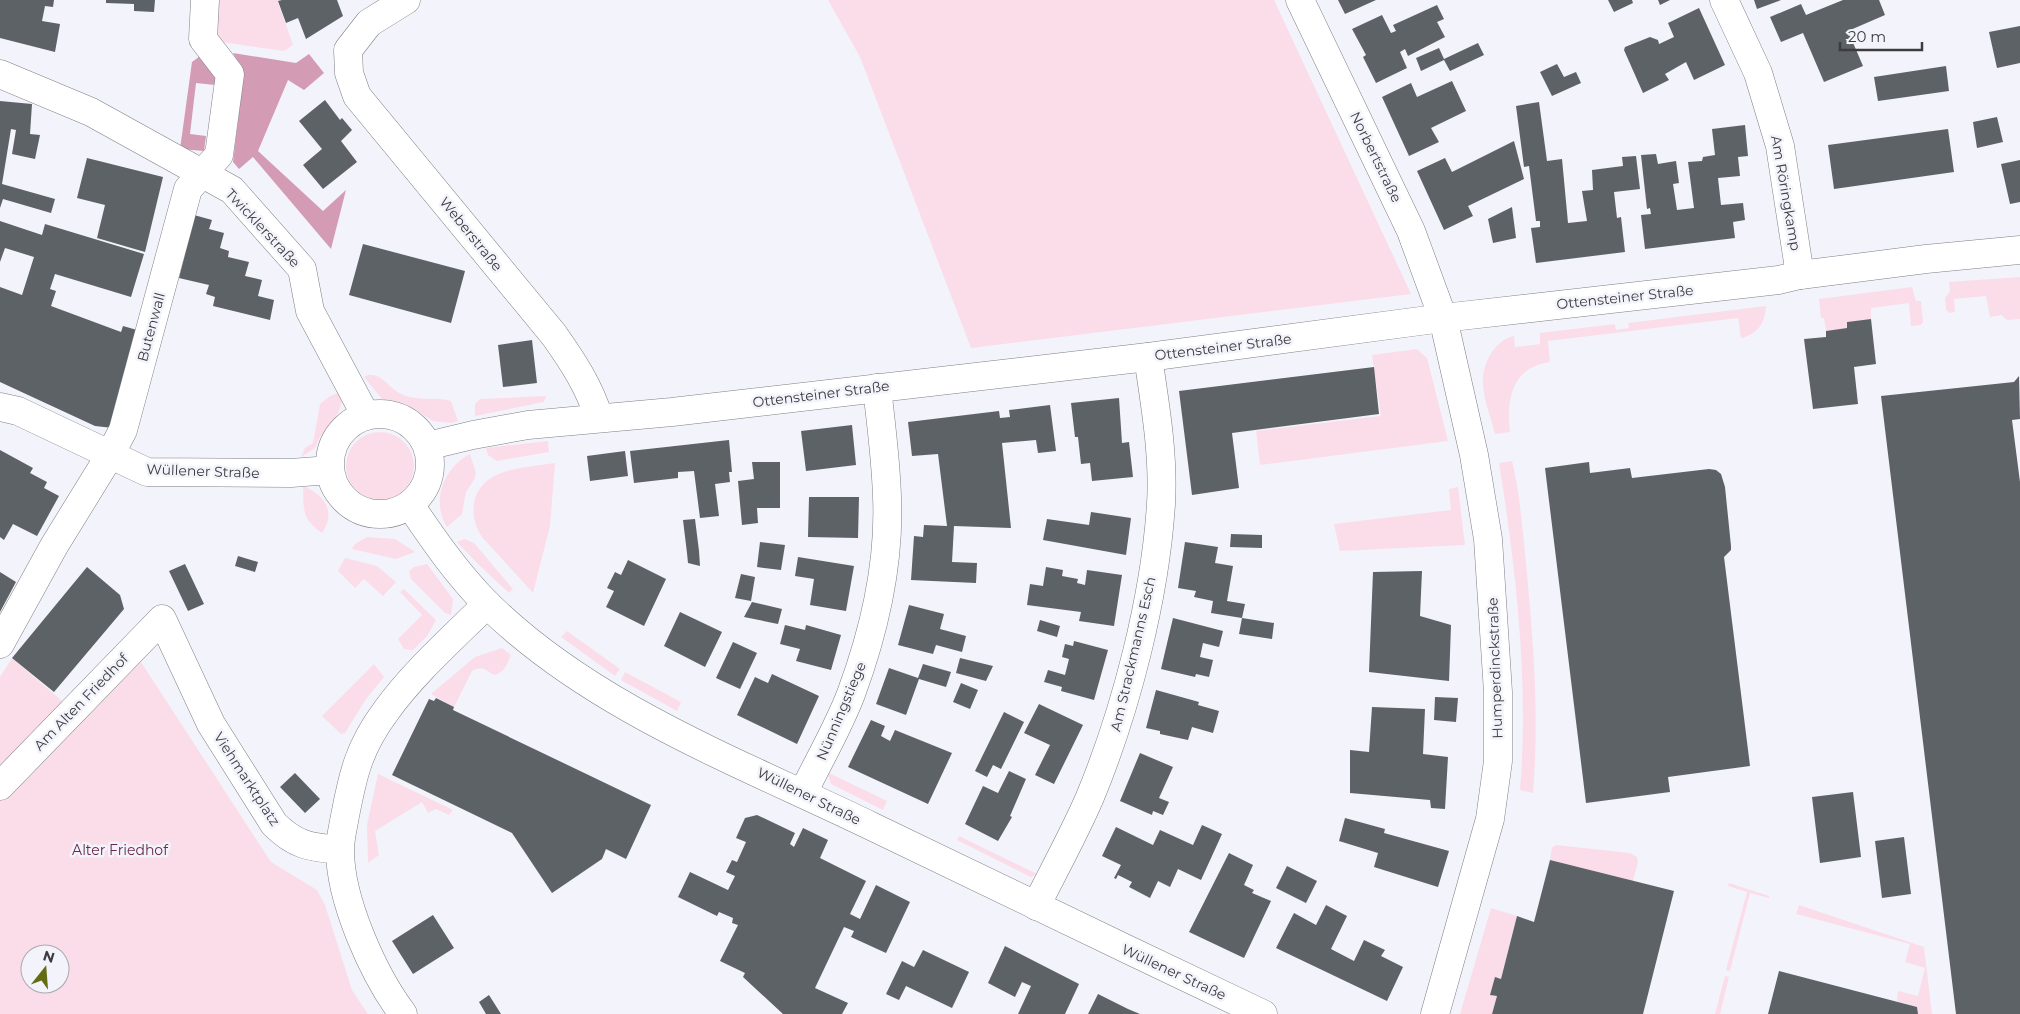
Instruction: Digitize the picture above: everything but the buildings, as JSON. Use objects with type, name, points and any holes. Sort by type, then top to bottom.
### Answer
[{"type":"street","name":"Butenwall","points":[[0,644],[54,546],[110,455],[123,430],[188,189],[219,155],[230,74],[203,38],[206,0]]},
{"type":"street","name":"Weberstraße","points":[[406,0],[369,23],[348,50],[349,73],[357,96],[554,335],[582,376],[591,393],[599,418]]},
{"type":"street","name":"Norbertstraße","points":[[1300,0],[1411,231],[1443,318]]},
{"type":"street","name":"Am Röringkamp","points":[[1724,0],[1758,73],[1780,146],[1800,275]]},
{"type":"street","name":"Twicklerstraße","points":[[0,74],[91,112],[232,190],[302,269],[310,311],[366,416]]},
{"type":"street","name":"Ottensteiner Straße","points":[[427,446],[473,435],[528,426],[1148,357],[1443,318],[1779,280],[1800,275],[2020,250]]},
{"type":"street","name":"Humperdinckstraße","points":[[1435,1014],[1490,819],[1498,761],[1498,692],[1488,539],[1474,455],[1443,318]]},
{"type":"street","name":"Am Strackmanns Esch","points":[[1036,906],[1089,799],[1114,734],[1147,608],[1161,502],[1160,464],[1148,357]]},
{"type":"street","name":"Nünningstiege","points":[[803,793],[850,696],[865,655],[877,609],[884,567],[888,499],[877,388]]},
{"type":"street","name":"Wüllener Straße","points":[[0,407],[18,411],[147,472],[291,473],[330,470]]},
{"type":"street","points":[[381,414],[396,417],[409,423],[420,434],[427,446],[430,472],[419,496],[410,504],[397,511],[383,514],[368,513],[355,507],[338,491],[330,470],[331,452],[338,436],[350,424],[366,416],[381,414]]},
{"type":"street","name":"Wüllener Straße","points":[[410,504],[446,557],[487,604],[538,649],[588,684],[643,715],[1263,1014]]},
{"type":"street","points":[[403,1014],[385,990],[368,955],[350,907],[340,850],[354,770],[363,748],[386,711],[487,604]]},
{"type":"street","name":"Viehmarktplatz","points":[[162,619],[211,724],[274,824],[286,836],[301,844],[340,850]]},
{"type":"street","name":"Am Alten Friedhof","points":[[0,786],[162,619]]},
{"type":"green space","points":[[214,0],[282,0],[278,2],[293,45],[284,51],[215,41]]},
{"type":"green space","points":[[828,0],[1274,0],[1411,294],[971,348],[860,57]]},
{"type":"green space","points":[[2020,277],[2020,319],[2007,320],[2001,315],[1990,317],[1986,296],[1954,299],[1955,312],[1950,313],[1946,310],[1945,298],[1950,291],[1949,282]]},
{"type":"green space","points":[[1912,287],[1916,301],[1921,301],[1923,322],[1921,325],[1911,326],[1909,303],[1871,308],[1871,319],[1847,322],[1847,328],[1826,331],[1824,318],[1821,318],[1819,299]]},
{"type":"green space","points":[[1766,306],[1760,327],[1752,334],[1741,338],[1738,318],[1548,341],[1550,362],[1527,370],[1520,378],[1514,386],[1511,397],[1509,408],[1510,432],[1495,434],[1485,397],[1483,385],[1484,370],[1495,348],[1507,338],[1514,336],[1515,347],[1540,344],[1540,333],[1615,324],[1616,330],[1629,328],[1628,323]]},
{"type":"green space","points":[[1417,349],[1427,358],[1448,441],[1260,465],[1256,431],[1381,416],[1372,355]]},
{"type":"green space","points":[[368,375],[377,376],[401,394],[407,396],[451,401],[458,421],[451,423],[433,421],[404,403],[382,399],[364,377]]},
{"type":"green space","points":[[341,392],[342,402],[338,413],[320,437],[315,448],[301,457],[305,448],[313,443],[320,404],[330,396]]},
{"type":"green space","points":[[546,396],[544,402],[475,416],[475,404],[480,399]]},
{"type":"green space","points":[[380,432],[393,435],[404,442],[411,453],[414,466],[411,479],[404,490],[393,497],[380,500],[367,497],[356,490],[349,479],[346,466],[349,453],[356,442],[367,435]]},
{"type":"green space","points":[[548,441],[549,452],[497,461],[488,455],[486,448]]},
{"type":"green space","points":[[470,454],[476,473],[475,478],[466,492],[462,514],[447,527],[440,507],[442,486],[453,468]]},
{"type":"green space","points":[[1512,461],[1518,489],[1534,656],[1536,738],[1533,793],[1520,790],[1523,708],[1522,667],[1511,544],[1499,463]]},
{"type":"green space","points":[[555,463],[550,526],[533,593],[482,537],[473,512],[474,503],[478,491],[495,476],[518,468]]},
{"type":"green space","points":[[303,486],[317,494],[326,505],[328,518],[322,533],[307,518],[303,501]]},
{"type":"green space","points":[[1458,487],[1465,545],[1340,551],[1334,524],[1451,510],[1449,489]]},
{"type":"green space","points":[[367,537],[395,539],[415,552],[396,559],[352,549],[355,544]]},
{"type":"green space","points":[[464,539],[474,543],[513,589],[509,593],[457,542]]},
{"type":"green space","points":[[345,558],[377,566],[396,582],[383,596],[364,579],[355,588],[338,571]]},
{"type":"green space","points":[[427,564],[453,599],[451,615],[445,613],[411,579],[409,571],[414,567]]},
{"type":"green space","points":[[404,589],[436,620],[427,636],[413,650],[404,649],[398,639],[422,615],[400,592]]},
{"type":"green space","points":[[567,631],[620,669],[615,676],[561,637]]},
{"type":"green space","points":[[502,648],[511,655],[503,670],[494,675],[481,668],[472,671],[454,707],[431,694],[475,657]]},
{"type":"green space","points":[[12,658],[68,706],[0,769],[0,677]]},
{"type":"green space","name":"Alter Friedhof","points":[[141,662],[271,862],[317,890],[325,905],[352,990],[368,1014],[0,1014],[0,799]]},
{"type":"green space","points":[[374,664],[384,677],[366,699],[345,733],[341,734],[322,716]]},
{"type":"green space","points":[[625,672],[681,702],[677,711],[621,680]]},
{"type":"green space","points":[[827,772],[887,801],[883,810],[831,784]]},
{"type":"green space","points":[[378,774],[453,810],[449,815],[436,809],[428,813],[422,802],[375,831],[379,855],[368,863],[367,825]]},
{"type":"green space","points":[[959,836],[1037,874],[1031,877],[957,840]]},
{"type":"green space","points":[[1556,845],[1630,853],[1637,857],[1638,862],[1633,881],[1550,860],[1552,848]]},
{"type":"green space","points":[[1729,883],[1769,896],[1769,898],[1750,893],[1730,971],[1726,970],[1747,892],[1728,886]]},
{"type":"green space","points":[[1799,905],[1924,947],[1932,1014],[1918,1014],[1917,1007],[1897,1001],[1898,991],[1918,996],[1925,968],[1905,962],[1910,944],[1796,914]]},
{"type":"green space","points":[[1491,908],[1517,916],[1501,979],[1495,978],[1491,995],[1497,996],[1492,1014],[1460,1014]]},
{"type":"green space","points":[[1725,976],[1729,977],[1720,1014],[1715,1014]]},
{"type":"shaded area","points":[[233,53],[296,63],[309,54],[324,73],[304,90],[288,80],[258,151],[323,211],[346,190],[331,249],[253,157],[239,169],[233,162],[244,72]]},
{"type":"shaded area","points":[[200,56],[216,75],[215,85],[196,83],[190,134],[206,136],[204,151],[180,149],[192,62]]}]
